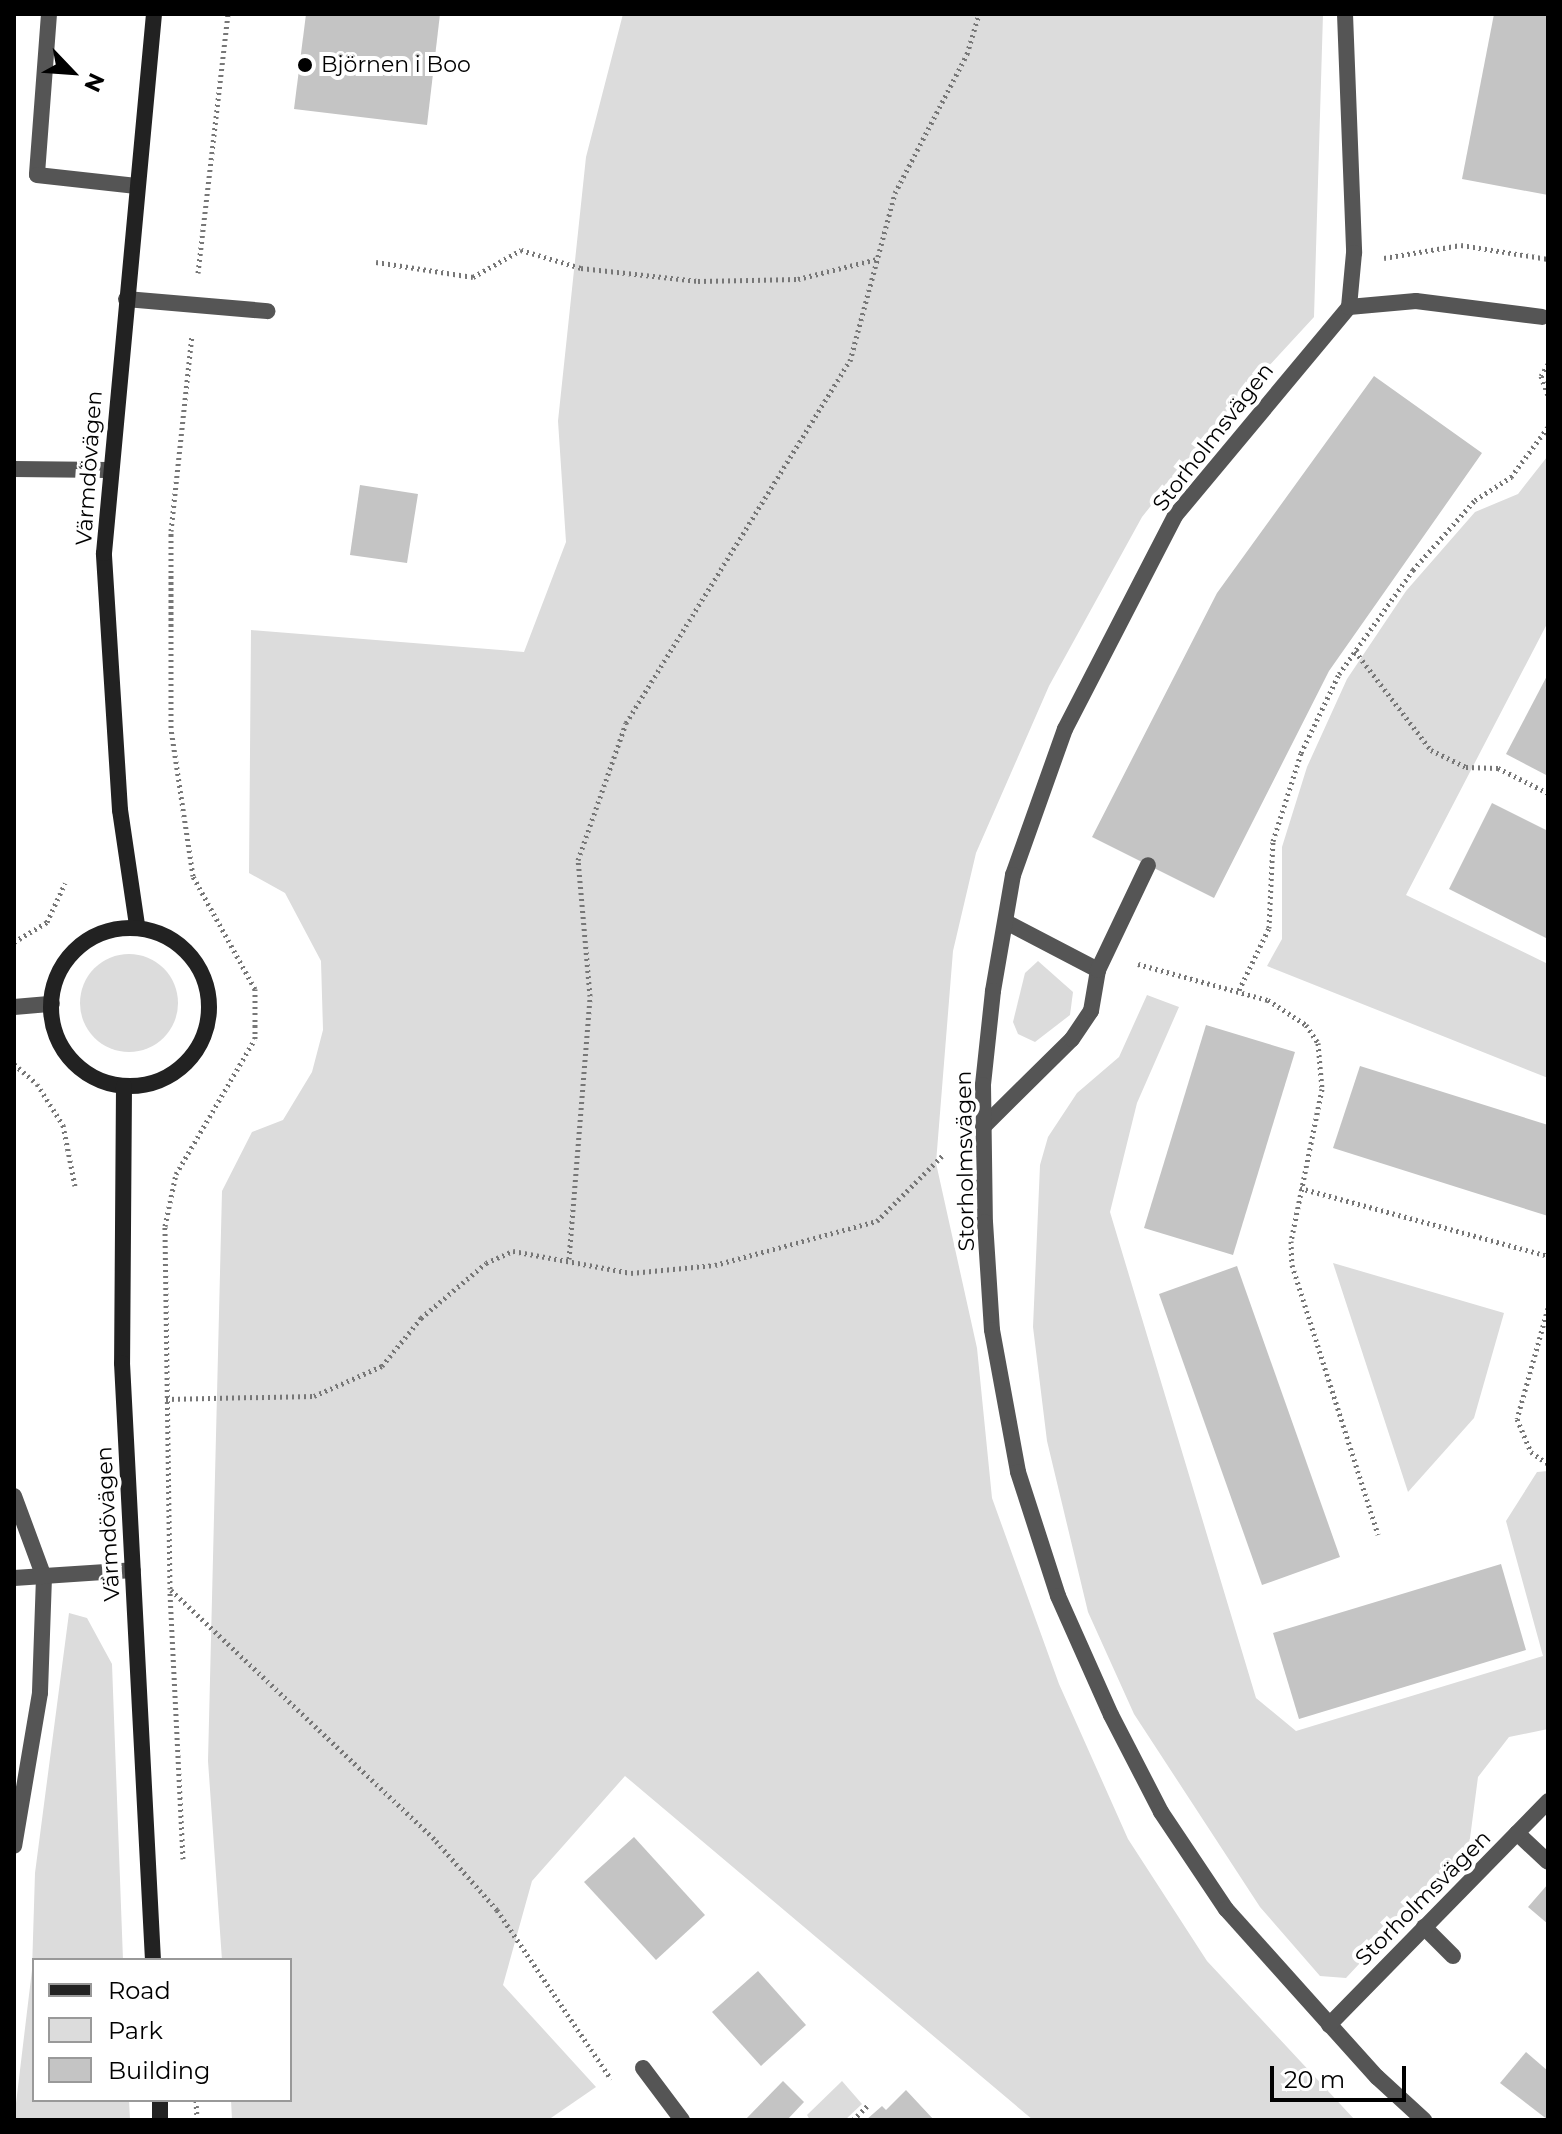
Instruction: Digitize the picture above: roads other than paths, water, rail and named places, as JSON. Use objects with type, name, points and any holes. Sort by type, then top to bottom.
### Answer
[{"type":"main road","name":"Värmdövägen","points":[[137,925],[127,878],[104,553],[108,470],[154,14]]},
{"type":"main road","points":[[137,925],[164,934],[187,952],[206,989],[207,1015],[182,1065],[159,1080],[124,1086],[66,1060],[51,1032],[52,1004],[59,976],[82,947],[137,925]]},
{"type":"main road","name":"Värmdövägen","points":[[124,1086],[122,1363],[153,1958]]},
{"type":"street","points":[[49,14],[37,175],[136,186]]},
{"type":"street","points":[[1345,14],[1354,253],[1349,307],[1416,301],[1542,317]]},
{"type":"street","points":[[126,299],[267,311]]},
{"type":"street","name":"Storholmsvägen","points":[[1349,307],[1175,516],[1121,612],[1053,760],[1013,875],[993,991],[983,1127],[992,1330],[1018,1472],[1058,1596],[1161,1812],[1226,1909],[1329,2025],[1424,2120]]},
{"type":"street","points":[[14,469],[108,470]]},
{"type":"street","points":[[983,1127],[1072,1039],[1091,1011],[1098,970],[1148,865]]},
{"type":"street","points":[[1006,922],[1098,970]]},
{"type":"street","points":[[14,1007],[52,1004]]},
{"type":"street","points":[[14,1496],[44,1577],[40,1693],[14,1846]]},
{"type":"street","points":[[14,1578],[133,1570]]},
{"type":"street","name":"Storholmsvägen","points":[[1329,2025],[1548,1801]]},
{"type":"street","points":[[1517,1833],[1548,1862]]},
{"type":"street","points":[[1424,1927],[1453,1956]]},
{"type":"street","points":[[643,2068],[682,2120]]},
{"type":"place","name":"Björnen i Boo","points":[[305,65]]}]
